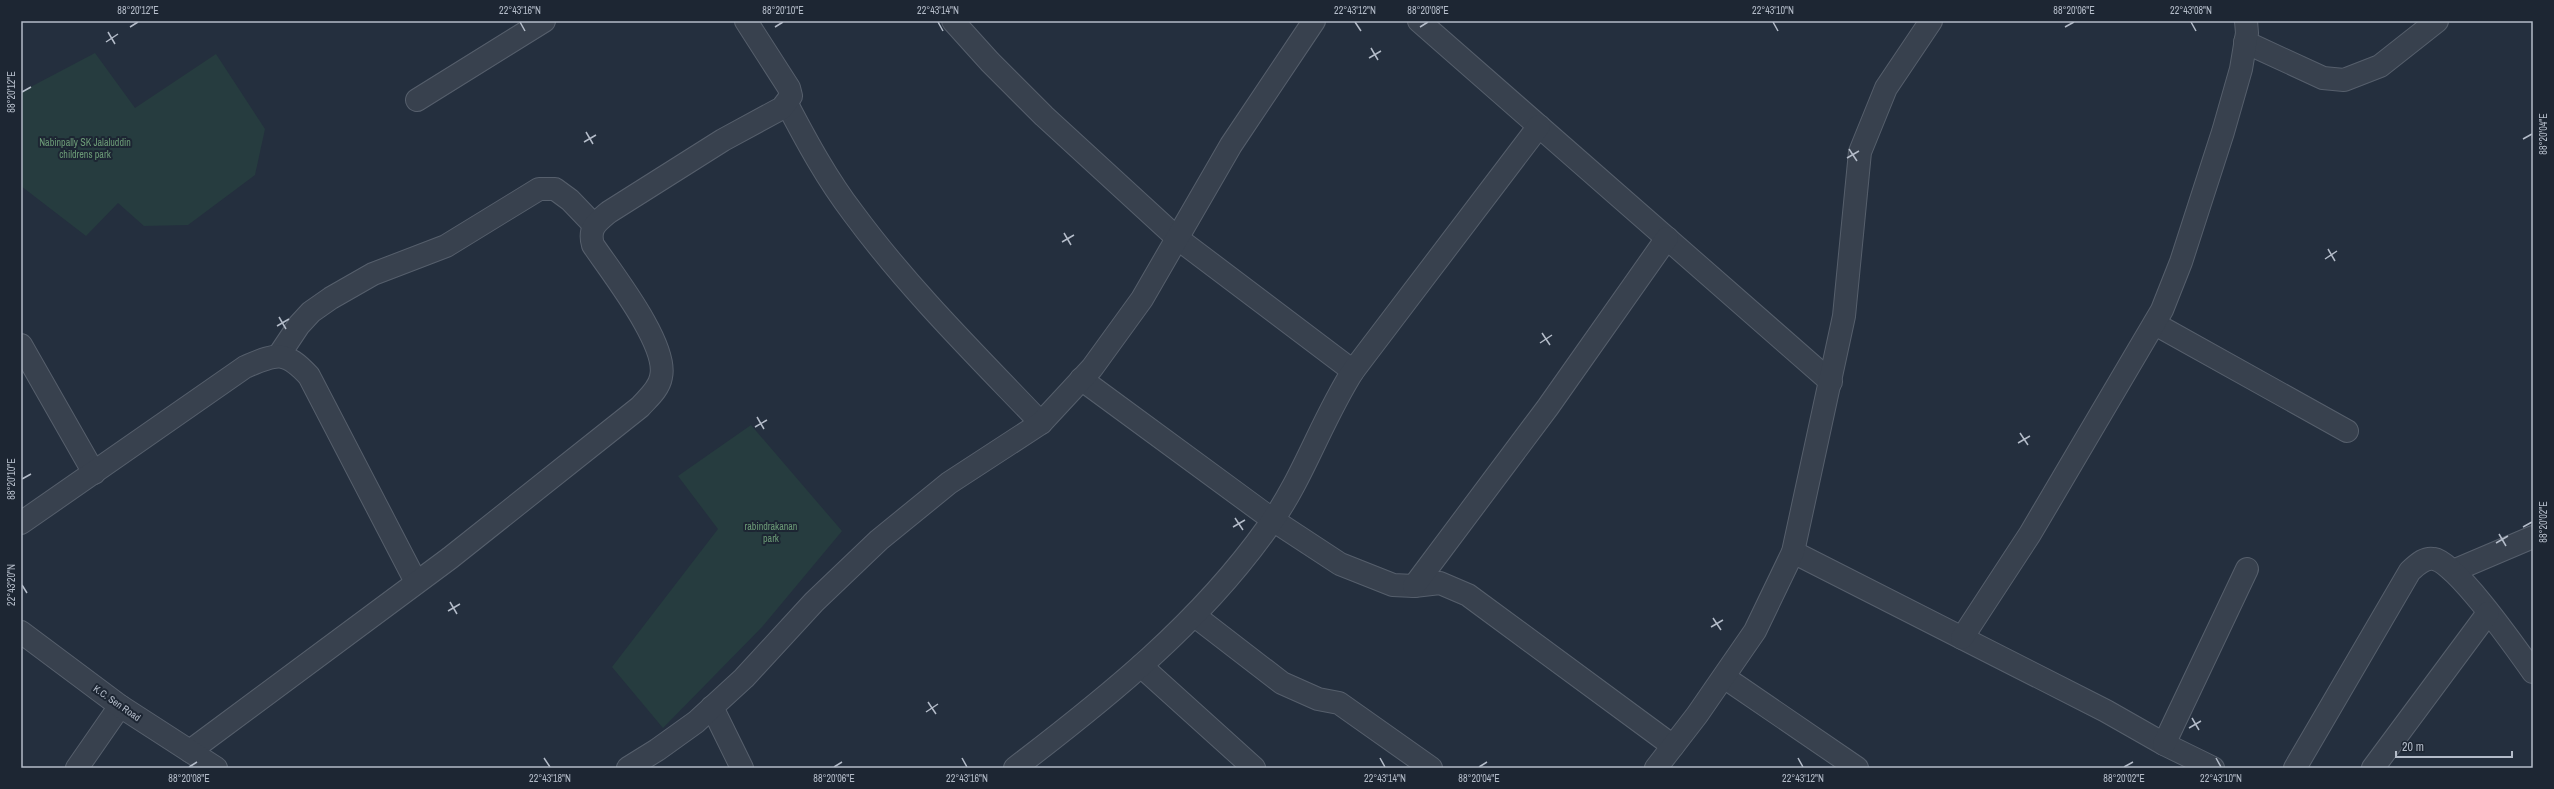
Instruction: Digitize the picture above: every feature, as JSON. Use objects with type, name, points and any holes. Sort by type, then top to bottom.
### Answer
[{"type":"street","points":[[417,100],[544,21]]},
{"type":"street","points":[[190,751],[450,558],[640,407],[654,391],[661,377],[662,358],[649,329],[593,245],[591,232],[594,225],[609,212],[723,140],[787,104],[792,96],[789,88],[746,21]]},
{"type":"street","points":[[953,21],[990,62],[1044,116],[1177,238],[1353,371]]},
{"type":"street","points":[[628,768],[657,750],[712,707],[744,678],[814,602],[879,540],[949,483],[1040,423],[1081,379],[1142,300],[1232,145],[1314,21]]},
{"type":"street","points":[[1419,21],[1831,382]]},
{"type":"street","points":[[1656,768],[1724,677],[1755,631],[1793,552],[1831,382],[1844,316],[1860,152],[1886,88],[1931,21]]},
{"type":"street","points":[[1962,638],[2030,534],[2155,324],[2181,262],[2205,192],[2237,83],[2245,42],[2246,21]]},
{"type":"street","points":[[2245,42],[2323,78],[2344,80],[2380,66],[2437,21]]},
{"type":"street","points":[[787,104],[822,169],[876,243],[914,288],[1040,423]]},
{"type":"street","points":[[1015,768],[1088,712],[1195,616],[1273,520],[1305,465],[1329,413],[1353,371],[1539,126]]},
{"type":"street","points":[[21,523],[244,368],[279,355],[299,325],[311,312],[331,298],[372,274],[446,246],[539,189],[556,189],[570,200],[594,225]]},
{"type":"street","points":[[1414,586],[1548,407],[1667,238]]},
{"type":"street","points":[[2155,324],[2346,431]]},
{"type":"street","points":[[21,345],[94,473]]},
{"type":"street","points":[[279,355],[294,360],[309,376],[416,582]]},
{"type":"street","points":[[1081,379],[1273,520],[1340,564],[1393,585],[1414,586],[1440,583],[1468,596],[1673,746]]},
{"type":"street","points":[[2453,571],[2533,537]]},
{"type":"street","points":[[1793,552],[2106,711],[2164,744],[2213,768]]},
{"type":"street","points":[[2295,768],[2410,571],[2422,561],[2433,558],[2442,562],[2453,571],[2488,613],[2533,672]]},
{"type":"street","points":[[2164,744],[2247,569]]},
{"type":"street","points":[[2373,768],[2488,613]]},
{"type":"street","points":[[1195,616],[1282,683],[1318,699],[1339,703],[1431,768]]},
{"type":"street","name":"K.C. Sen Road","points":[[21,632],[120,706],[216,768]]},
{"type":"street","points":[[1141,666],[1254,768]]},
{"type":"street","points":[[1724,677],[1857,768]]},
{"type":"street","points":[[77,768],[120,706]]},
{"type":"street","points":[[712,707],[742,768]]},
{"type":"green space","name":"Nabinpally SK Jalaluddin childrens park","points":[[95,53],[135,108],[216,54],[265,129],[255,175],[188,225],[144,226],[118,203],[86,236],[21,186],[21,92]]},
{"type":"green space","name":"rabindrakanan park","points":[[751,425],[842,531],[762,627],[663,728],[612,667],[718,529],[678,476]]}]
